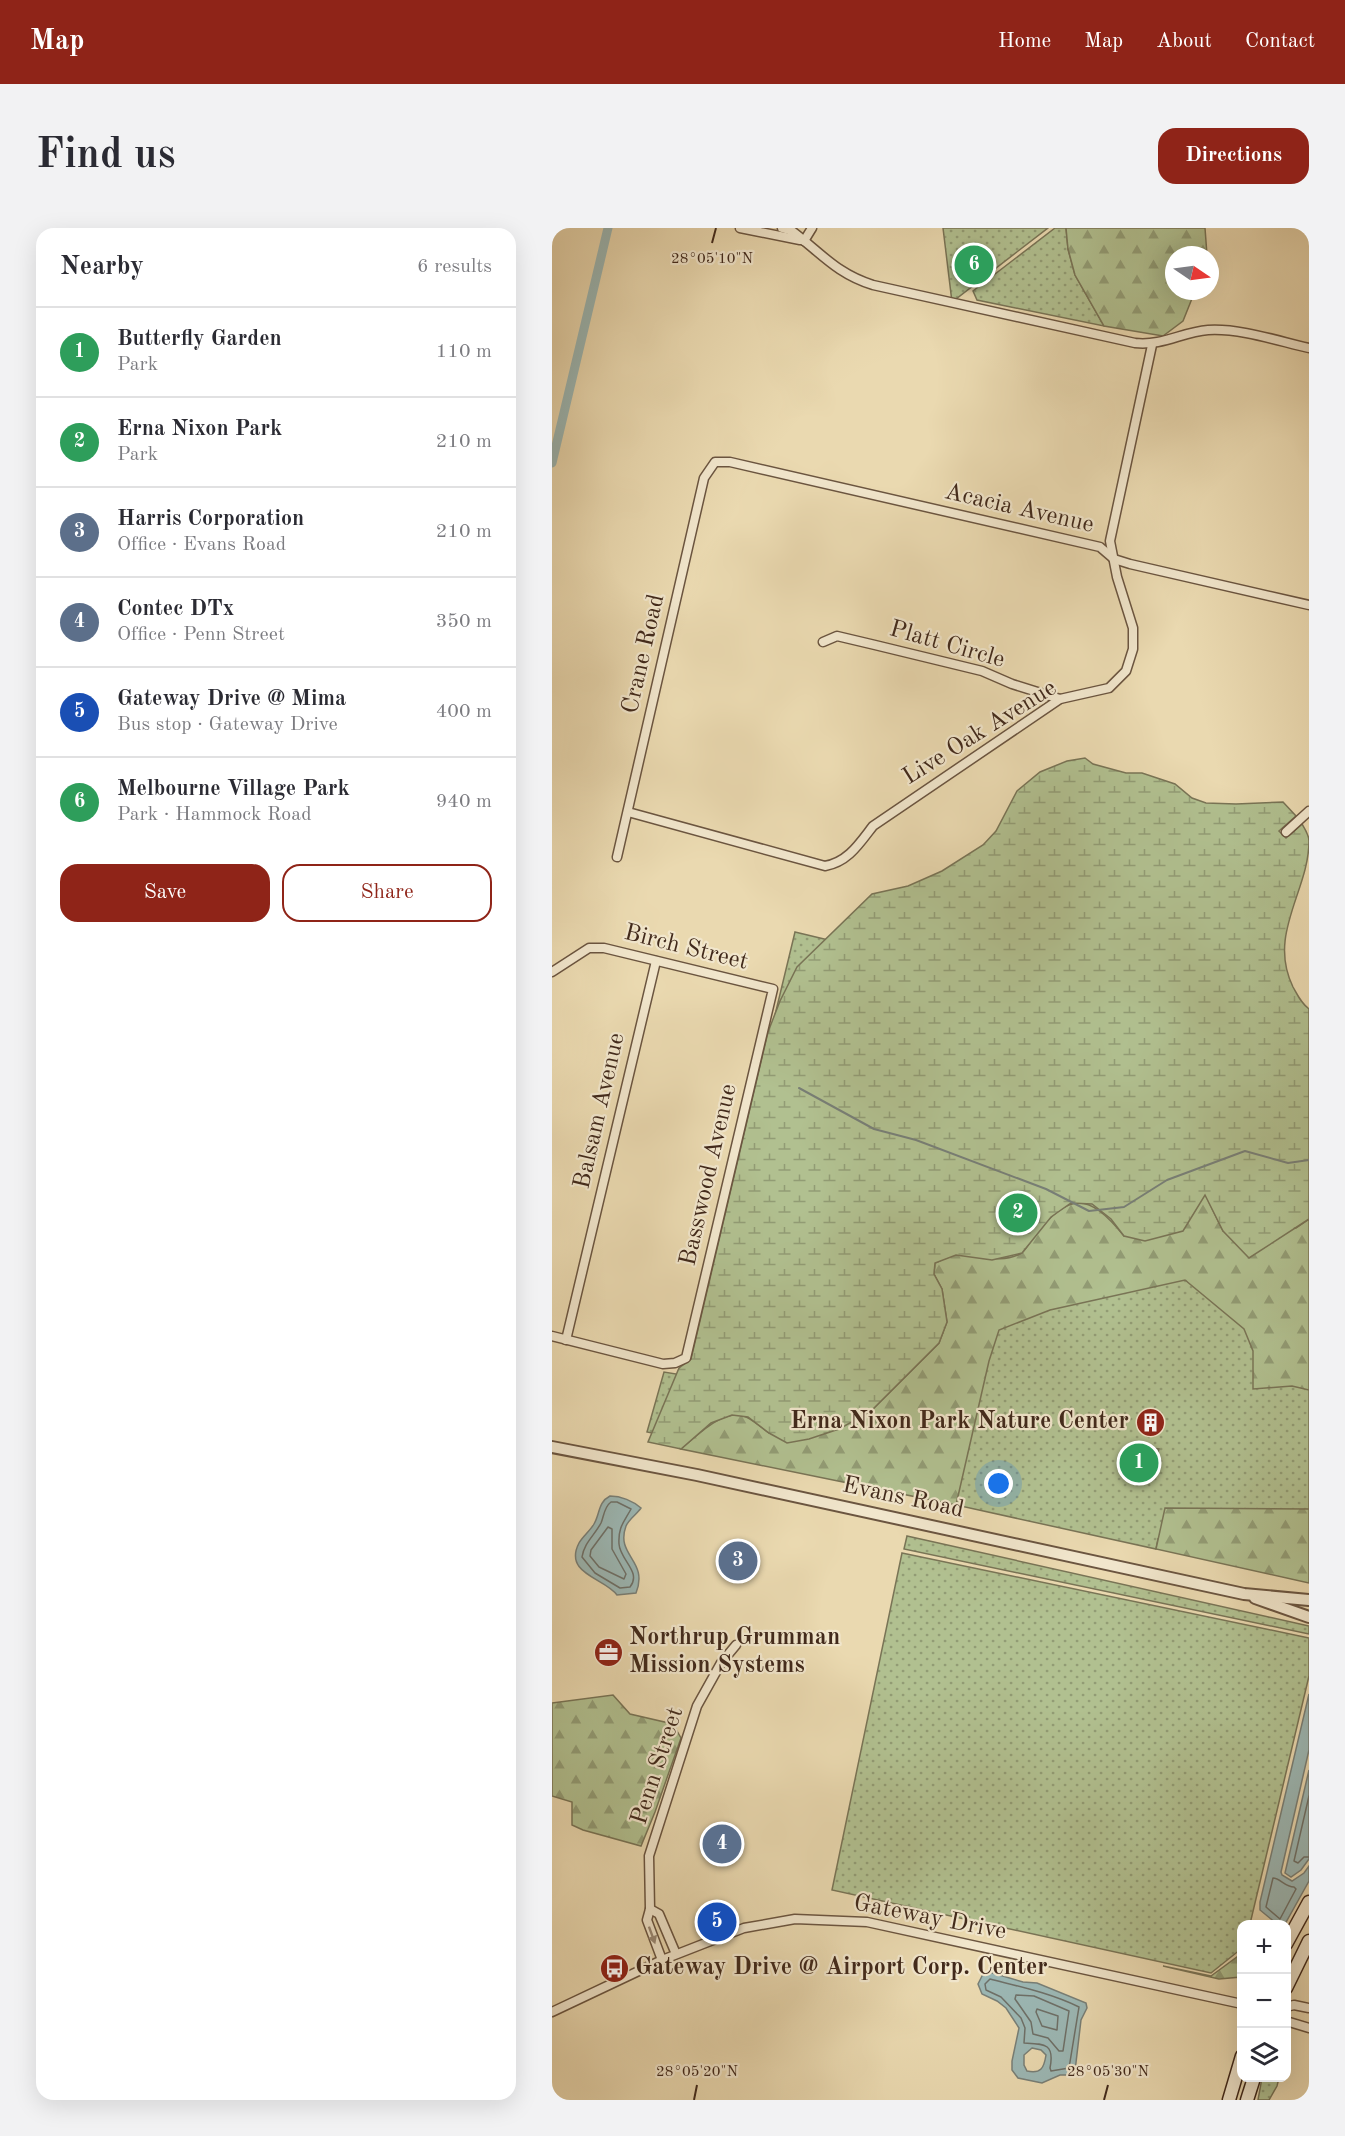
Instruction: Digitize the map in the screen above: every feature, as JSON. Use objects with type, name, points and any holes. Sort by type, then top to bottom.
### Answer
[{"type":"main road","points":[[1291,1936],[1309,1902]]},
{"type":"main road","points":[[1291,1979],[1309,1941]]},
{"type":"main road","points":[[1228,2100],[1237,2072]]},
{"type":"main road","points":[[1247,2100],[1253,2082]]},
{"type":"street","points":[[740,228],[804,241]]},
{"type":"street","points":[[782,228],[792,231],[839,270],[854,279],[873,285],[1136,343],[1152,345],[1208,330],[1245,333],[1309,348]]},
{"type":"street","points":[[804,241],[812,228]]},
{"type":"street","name":"Live Oak Avenue","points":[[628,812],[825,866],[836,864],[853,852],[873,826],[1060,699],[1109,688],[1126,671],[1133,649],[1133,628],[1117,577],[1110,541],[1152,345]]},
{"type":"street","name":"Acacia Avenue","points":[[715,462],[730,462],[1100,548],[1114,559],[1130,564],[1309,605]]},
{"type":"street","name":"Crane Road","points":[[617,857],[704,478],[715,462]]},
{"type":"street","name":"Platt Circle","points":[[823,642],[837,636],[895,649],[982,671],[1012,684],[1060,699]]},
{"type":"street","points":[[1286,832],[1309,811]]},
{"type":"street","name":"Birch Street","points":[[552,972],[589,948],[604,948],[773,989]]},
{"type":"street","name":"Balsam Avenue","points":[[566,1340],[656,961]]},
{"type":"street","name":"Basswood Avenue","points":[[566,1340],[663,1364],[675,1364],[686,1358],[773,989]]},
{"type":"street","points":[[552,1336],[566,1340]]},
{"type":"street","name":"Evans Road","points":[[552,1447],[697,1475],[1244,1594],[1309,1600]]},
{"type":"street","name":"Evans Road","points":[[1244,1594],[1309,1617]]},
{"type":"street","name":"Penn Street","points":[[662,1960],[647,1920],[650,1910],[649,1856],[697,1706],[722,1663],[736,1645]]},
{"type":"street","points":[[650,1910],[659,1914],[676,1954]]},
{"type":"street","name":"Gateway Drive","points":[[552,2012],[676,1954],[744,1928],[795,1919],[867,1922],[1237,2003]]},
{"type":"street","points":[[1291,2006],[1309,2008]]},
{"type":"street","points":[[1291,2022],[1309,2028]]},
{"type":"green space","points":[[943,228],[1048,228],[952,302]]},
{"type":"green space","points":[[1055,228],[1066,228],[1068,249],[1075,275],[1104,326],[977,300],[973,291]]},
{"type":"green space","points":[[1066,228],[1205,228],[1206,246],[1165,246],[1165,300],[1191,300],[1183,321],[1163,336],[1104,326],[1075,275],[1068,249]]},
{"type":"green space","points":[[1085,758],[1093,764],[1126,773],[1142,773],[1175,784],[1192,798],[1206,803],[1283,802],[1296,816],[1279,831],[1286,838],[1302,824],[1307,832],[1309,841],[1307,859],[1291,913],[1285,949],[1286,968],[1293,987],[1309,1009],[1309,1219],[1249,1258],[1223,1231],[1205,1195],[1183,1231],[1145,1241],[1124,1236],[1111,1219],[1092,1204],[1071,1203],[1051,1217],[1022,1253],[992,1260],[956,1255],[935,1263],[934,1274],[942,1289],[947,1322],[939,1343],[870,1412],[839,1429],[809,1439],[787,1443],[748,1417],[732,1415],[711,1423],[681,1449],[648,1442],[679,1368],[691,1359],[768,1032],[797,967],[872,894],[908,886],[942,871],[983,845],[996,831],[1017,791],[1040,772],[1067,761]]},
{"type":"green space","points":[[795,932],[1254,1042],[1309,1053],[1309,1573],[1158,1539],[1156,1549],[956,1505],[957,1495],[647,1432],[664,1372],[688,1376]]},
{"type":"green space","points":[[1205,1194],[1223,1231],[1296,1228],[1309,1219],[1309,1390],[1292,1386],[1253,1389],[1253,1351],[1244,1329],[1185,1280],[1050,1310],[999,1330],[989,1361],[956,1505],[681,1449],[704,1429],[731,1415],[741,1415],[750,1419],[769,1433],[870,1412],[939,1343],[947,1322],[942,1289],[934,1274],[935,1263],[953,1255],[1004,1259],[1020,1254],[1058,1211],[1069,1205],[1079,1203],[1100,1211],[1124,1236]]},
{"type":"green space","points":[[1129,1446],[1159,1449],[1152,1470],[1132,1478],[1122,1469],[1123,1452]]},
{"type":"green space","points":[[1165,1508],[1309,1509],[1309,1583],[1156,1549]]},
{"type":"green space","points":[[907,1536],[1309,1626],[1309,1634],[904,1549]]},
{"type":"green space","points":[[902,1553],[1309,1638],[1309,1676],[1251,1920],[1237,1920],[1237,1952],[1211,1973],[832,1890]]},
{"type":"green space","points":[[613,1695],[630,1714],[673,1724],[681,1738],[641,1846],[572,1825],[572,1802],[552,1796],[552,1703]]},
{"type":"green space","points":[[1237,1957],[1237,1977],[1219,1979],[1163,1966],[1211,1976]]},
{"type":"green space","points":[[1261,2082],[1278,2082],[1269,2100],[1258,2100]]},
{"type":"water","points":[[610,1496],[627,1499],[641,1508],[627,1523],[624,1536],[628,1552],[638,1573],[639,1582],[636,1593],[617,1595],[581,1569],[576,1562],[579,1543],[594,1524],[601,1505]]},
{"type":"water","points":[[1309,1694],[1309,1750],[1281,1872],[1292,1881],[1304,1873],[1309,1866],[1309,1881],[1287,1920],[1272,1920],[1260,1910]]},
{"type":"water","points":[[1309,1770],[1309,1859],[1301,1870],[1291,1877],[1285,1873]]},
{"type":"water","points":[[989,1972],[1023,1982],[1037,1983],[1086,2003],[1087,2008],[1081,2020],[1075,2071],[1072,2075],[1060,2075],[1042,2083],[1018,2078],[1012,2070],[1012,2061],[1019,2028],[1006,2008],[982,1994],[978,1984],[983,1974]],"holes":[[[1032,2048],[1041,2050],[1046,2055],[1043,2067],[1036,2072],[1027,2071],[1024,2065],[1024,2055]]]},
{"type":"waterway","points":[[552,463],[608,228]]},
{"type":"waterway","points":[[799,1088],[874,1129],[916,1140],[1046,1189],[1089,1211],[1124,1207],[1167,1180],[1245,1151],[1288,1163],[1309,1160]]},
{"type":"place","name":"Melbourne Village Park","points":[[974,265]]},
{"type":"place","name":"Erna Nixon Park","points":[[1018,1213]]},
{"type":"place","name":"Erna Nixon Park Nature Center","points":[[1150,1422]]},
{"type":"place","name":"Butterfly Garden","points":[[1139,1463]]},
{"type":"place","name":"Harris Corporation","points":[[738,1561]]},
{"type":"place","name":"Northrup Grumman Mission Systems","points":[[608,1652]]},
{"type":"place","name":"Contec DTx","points":[[722,1844]]},
{"type":"place","name":"Gateway Drive @ Mima","points":[[717,1922]]},
{"type":"place","name":"Gateway Drive @ Airport Corp. Center","points":[[614,1968]]}]
